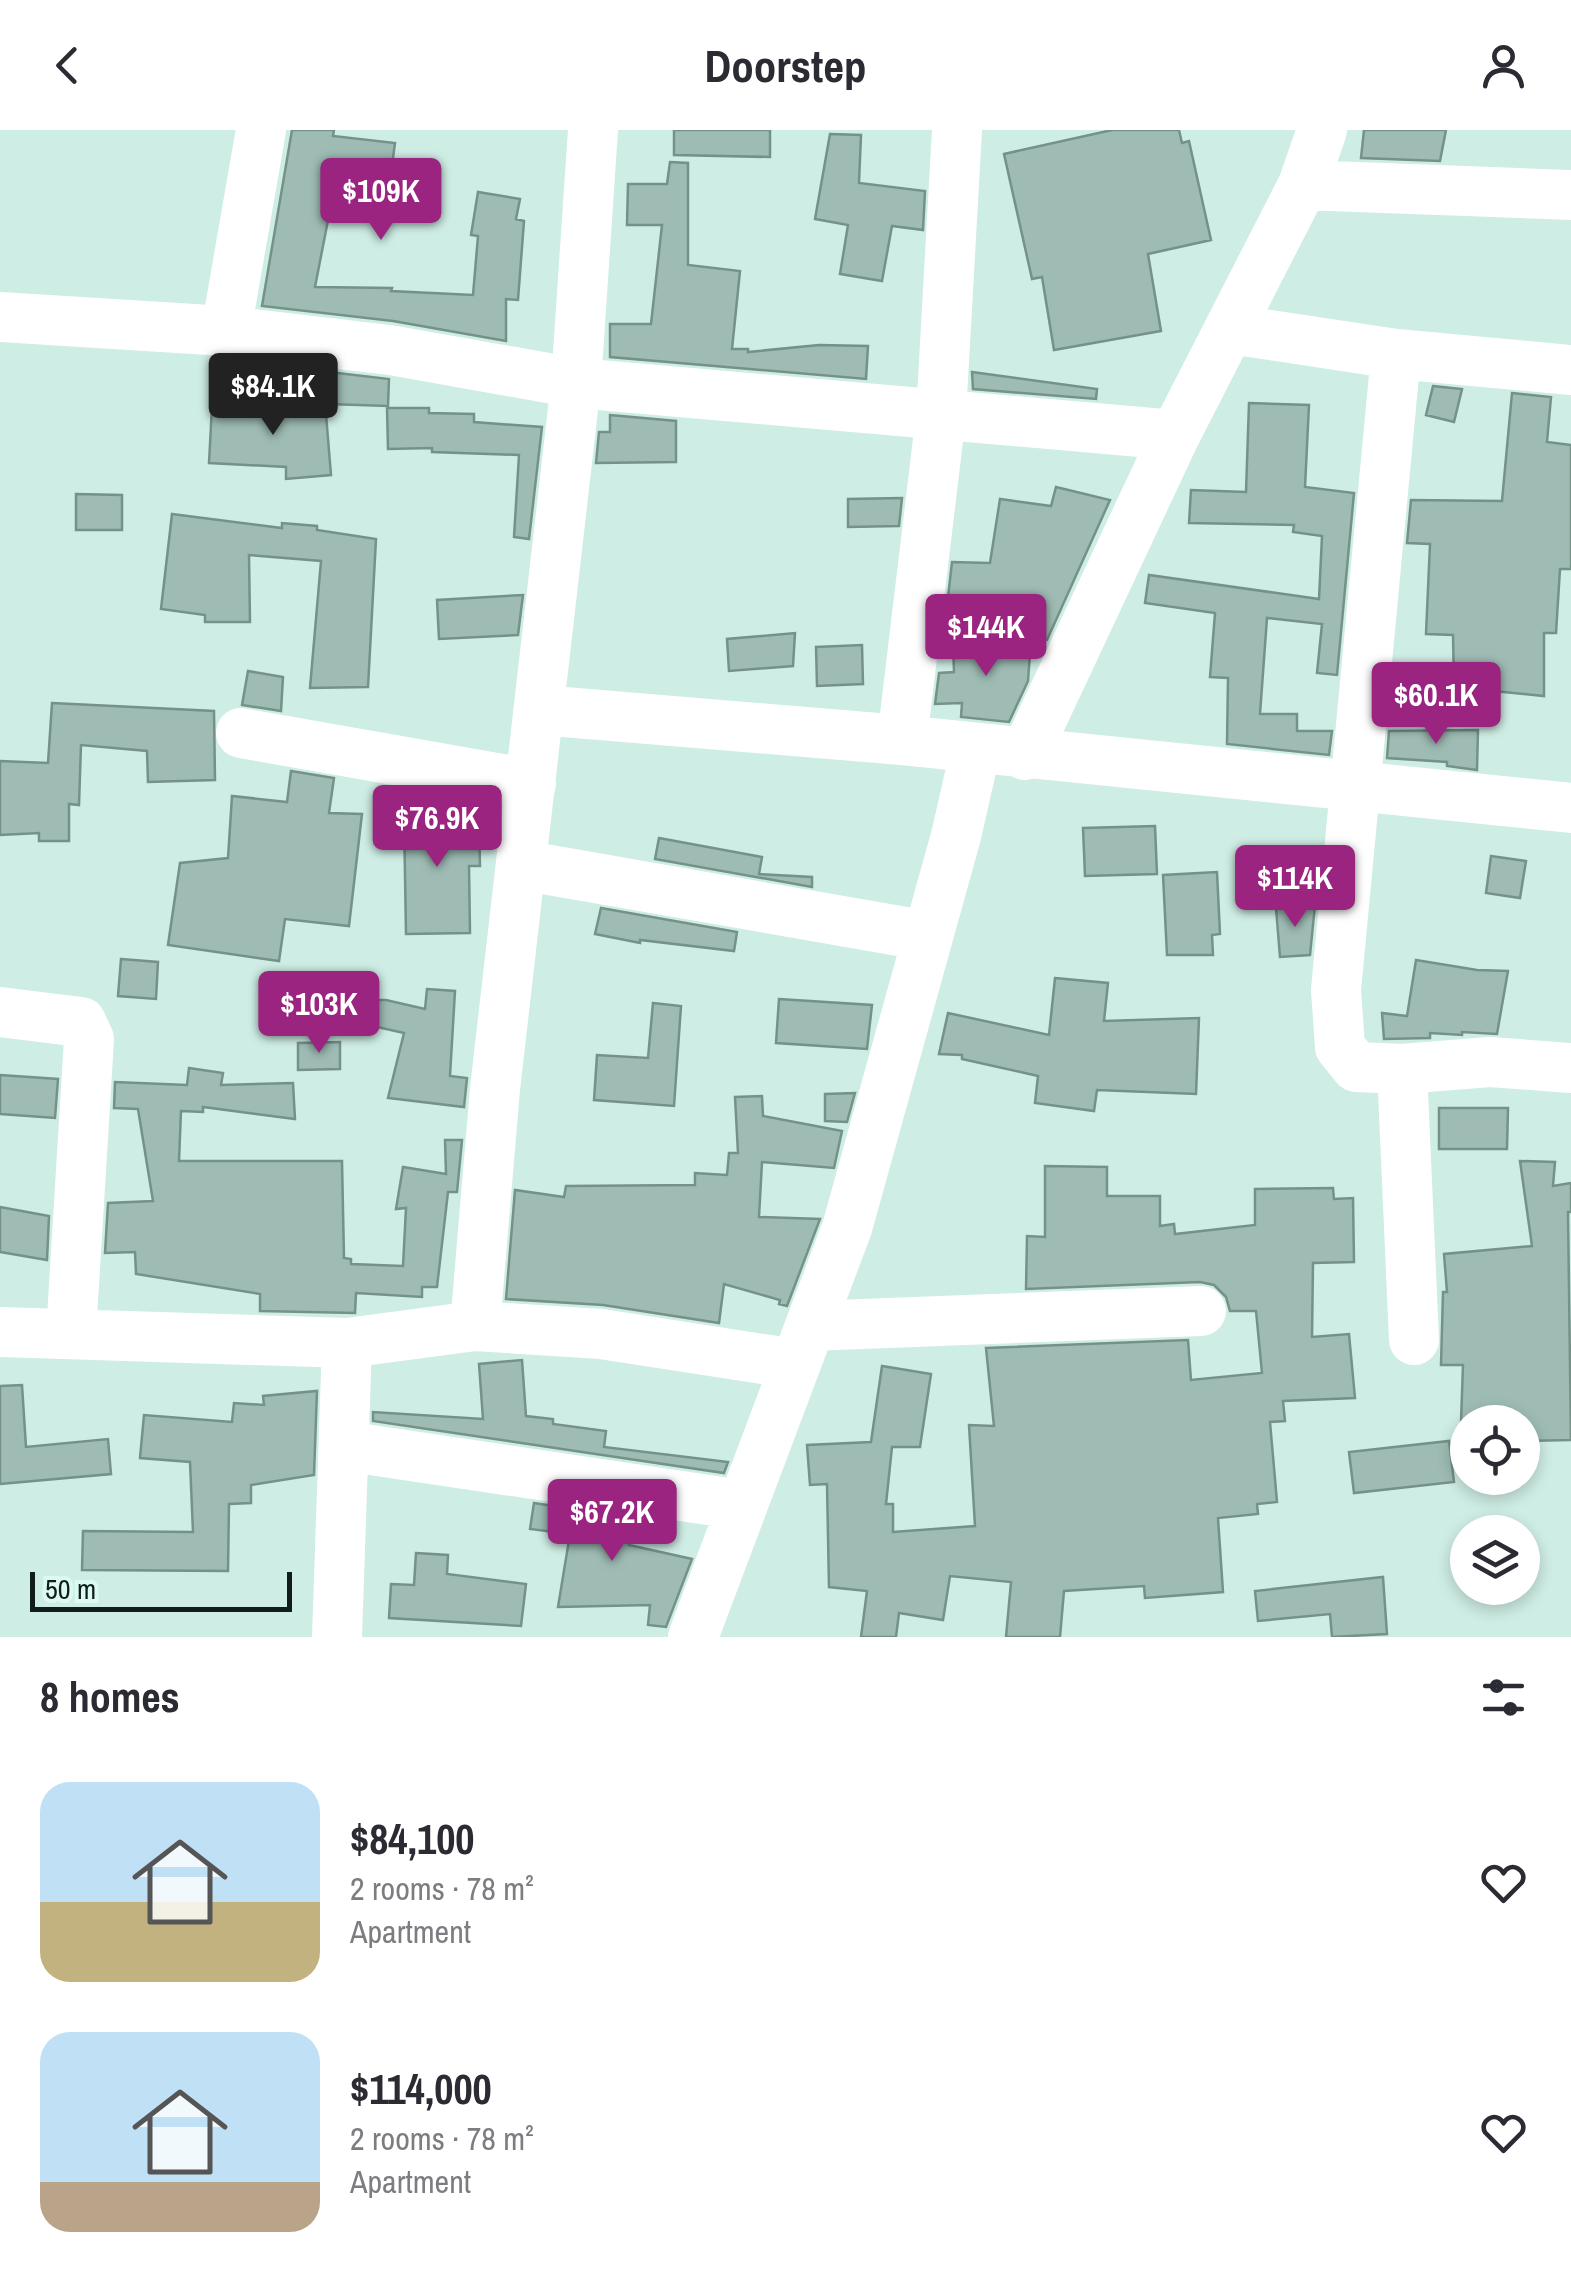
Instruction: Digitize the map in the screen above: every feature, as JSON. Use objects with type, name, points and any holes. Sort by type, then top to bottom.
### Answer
[{"type":"street","points":[[226,332],[261,130]]},
{"type":"street","points":[[475,1326],[495,1090],[576,383],[594,130]]},
{"type":"street","points":[[902,740],[941,415],[956,130]]},
{"type":"street","points":[[1025,754],[1176,436],[1304,185],[1322,130]]},
{"type":"street","points":[[1304,185],[1571,195]]},
{"type":"street","points":[[0,318],[226,332],[390,350],[576,383],[1176,436]]},
{"type":"street","points":[[1230,329],[1396,354],[1571,370]]},
{"type":"street","points":[[1396,354],[1336,990],[1340,1046],[1356,1068],[1402,1069],[1490,1062],[1571,1068]]},
{"type":"street","points":[[540,710],[902,740],[1571,808]]},
{"type":"street","points":[[241,733],[531,784]]},
{"type":"street","points":[[693,1637],[847,1228],[976,748]]},
{"type":"street","points":[[521,865],[928,936]]},
{"type":"street","points":[[0,1012],[80,1022],[89,1038],[70,1334]]},
{"type":"street","points":[[1402,1069],[1414,1340]]},
{"type":"street","points":[[0,1332],[347,1343],[475,1326],[802,1345],[1201,1310]]},
{"type":"street","points":[[337,1637],[347,1343]]},
{"type":"street","points":[[344,1446],[742,1505]]},
{"type":"building","points":[[292,130],[334,130],[333,136],[395,143],[391,173],[378,172],[370,216],[330,210],[315,287],[473,295],[478,236],[471,235],[478,192],[520,199],[516,219],[524,221],[518,300],[506,299],[506,341],[393,321],[262,306]]},
{"type":"building","points":[[674,130],[770,130],[770,157],[674,155]]},
{"type":"building","points":[[1112,130],[1179,130],[1182,143],[1189,141],[1211,240],[1148,254],[1161,331],[1054,350],[1042,277],[1032,279],[1004,154]]},
{"type":"building","points":[[1364,130],[1446,130],[1440,161],[1361,158]]},
{"type":"building","points":[[830,134],[861,135],[859,183],[925,191],[923,230],[892,226],[882,281],[840,274],[848,225],[815,219]]},
{"type":"building","points":[[670,162],[688,163],[688,265],[740,271],[732,349],[748,352],[819,345],[868,346],[866,379],[610,357],[610,324],[651,324],[662,225],[627,225],[628,184],[667,184]]},
{"type":"building","points":[[329,372],[389,379],[388,406],[328,404]]},
{"type":"building","points":[[972,372],[1097,389],[1096,399],[973,389]]},
{"type":"building","points":[[1433,386],[1462,389],[1454,422],[1426,415]]},
{"type":"building","points":[[1512,393],[1551,397],[1547,442],[1571,445],[1571,569],[1560,569],[1556,633],[1544,633],[1544,696],[1454,687],[1453,635],[1426,634],[1430,544],[1407,543],[1411,500],[1502,501]]},
{"type":"building","points":[[286,399],[325,402],[331,475],[286,479],[286,467],[209,463],[212,406],[285,410]]},
{"type":"building","points":[[1249,403],[1309,405],[1305,487],[1354,493],[1337,675],[1317,673],[1322,624],[1267,618],[1260,714],[1297,714],[1297,731],[1332,731],[1329,755],[1227,744],[1228,678],[1210,677],[1215,613],[1145,603],[1149,575],[1319,599],[1322,536],[1293,532],[1294,525],[1189,523],[1191,490],[1246,492]]},
{"type":"building","points":[[387,408],[429,408],[429,413],[474,414],[474,422],[542,427],[529,539],[514,537],[519,455],[432,452],[432,448],[388,449]]},
{"type":"building","points":[[610,415],[676,421],[676,462],[596,463],[599,432],[610,432]]},
{"type":"building","points":[[1056,487],[1110,500],[1047,640],[1024,637],[1025,614],[947,606],[952,562],[990,563],[1000,499],[1051,506]]},
{"type":"building","points":[[76,494],[122,495],[122,530],[76,530]]},
{"type":"building","points":[[902,498],[899,526],[848,527],[848,499]]},
{"type":"building","points":[[172,514],[282,528],[282,523],[317,526],[317,530],[376,539],[368,687],[310,688],[321,561],[249,555],[250,622],[205,622],[205,615],[161,609]]},
{"type":"building","points":[[523,595],[518,635],[439,639],[437,600]]},
{"type":"building","points":[[795,633],[793,666],[729,671],[727,639]]},
{"type":"building","points":[[1031,640],[1028,681],[1009,722],[961,717],[962,703],[935,704],[939,673],[954,672],[953,642]]},
{"type":"building","points":[[862,645],[863,684],[817,686],[816,647]]},
{"type":"building","points":[[248,671],[283,677],[281,711],[242,705]]},
{"type":"building","points":[[52,703],[214,711],[215,780],[148,782],[147,751],[81,745],[79,805],[69,804],[69,841],[39,841],[39,833],[0,835],[0,761],[48,763]]},
{"type":"building","points":[[1478,730],[1477,770],[1447,766],[1447,762],[1387,758],[1389,731]]},
{"type":"building","points":[[291,771],[334,778],[329,813],[362,814],[349,926],[285,919],[279,961],[168,945],[180,863],[228,858],[232,796],[287,802]]},
{"type":"building","points":[[411,792],[439,797],[436,826],[479,826],[480,866],[469,866],[470,933],[406,934],[404,816],[409,816]]},
{"type":"building","points":[[1155,826],[1157,874],[1085,876],[1083,828]]},
{"type":"building","points":[[659,838],[762,857],[759,874],[812,877],[812,887],[655,859]]},
{"type":"building","points":[[1491,856],[1526,861],[1520,898],[1486,893]]},
{"type":"building","points":[[1217,872],[1220,934],[1212,935],[1213,955],[1167,955],[1163,875]]},
{"type":"building","points":[[1315,905],[1310,955],[1280,957],[1276,908]]},
{"type":"building","points":[[601,908],[737,932],[734,951],[640,943],[595,934]]},
{"type":"building","points":[[121,959],[158,962],[156,999],[118,996]]},
{"type":"building","points":[[1416,960],[1508,971],[1497,1034],[1430,1033],[1430,1038],[1384,1039],[1382,1013],[1407,1016]]},
{"type":"building","points":[[1055,978],[1108,983],[1104,1021],[1199,1018],[1196,1094],[1097,1090],[1094,1111],[1035,1103],[1038,1076],[962,1059],[962,1055],[939,1054],[948,1013],[1049,1035]]},
{"type":"building","points":[[427,989],[455,991],[450,1076],[467,1078],[464,1107],[388,1098],[404,1033],[364,1024],[369,1000],[425,1009]]},
{"type":"building","points":[[779,999],[872,1005],[867,1049],[776,1043]]},
{"type":"building","points":[[653,1003],[681,1006],[674,1106],[594,1100],[597,1055],[648,1058]]},
{"type":"building","points":[[340,1042],[340,1069],[298,1070],[298,1043]]},
{"type":"building","points":[[189,1068],[223,1073],[221,1085],[293,1083],[295,1119],[203,1107],[203,1112],[181,1111],[179,1161],[342,1161],[344,1258],[351,1259],[351,1264],[403,1266],[406,1208],[396,1209],[403,1167],[446,1174],[445,1140],[462,1140],[457,1192],[448,1192],[437,1287],[422,1287],[422,1297],[356,1293],[355,1313],[260,1311],[260,1294],[136,1274],[135,1252],[105,1253],[108,1203],[153,1201],[138,1109],[114,1108],[115,1082],[187,1085]]},
{"type":"building","points":[[0,1075],[58,1079],[55,1118],[0,1114]]},
{"type":"building","points":[[855,1093],[847,1122],[825,1121],[825,1094]]},
{"type":"building","points":[[762,1096],[763,1116],[842,1131],[834,1168],[762,1162],[759,1217],[820,1219],[787,1306],[779,1304],[780,1300],[724,1284],[719,1323],[603,1305],[506,1299],[515,1190],[564,1197],[566,1186],[695,1185],[695,1173],[727,1175],[729,1153],[738,1153],[735,1097]]},
{"type":"building","points":[[1439,1108],[1508,1108],[1507,1149],[1439,1149]]},
{"type":"building","points":[[1520,1161],[1555,1162],[1553,1186],[1571,1183],[1571,1440],[1540,1441],[1540,1405],[1462,1405],[1463,1365],[1441,1365],[1443,1292],[1447,1292],[1444,1254],[1532,1246]]},
{"type":"building","points":[[1045,1166],[1107,1167],[1107,1196],[1160,1196],[1160,1226],[1174,1224],[1175,1234],[1255,1225],[1255,1189],[1333,1188],[1334,1199],[1353,1198],[1354,1262],[1313,1263],[1312,1337],[1349,1334],[1355,1398],[1283,1401],[1285,1421],[1270,1422],[1277,1502],[1257,1504],[1258,1514],[1218,1518],[1223,1592],[1145,1598],[1144,1586],[1064,1591],[1060,1637],[1006,1637],[1011,1582],[950,1576],[943,1620],[899,1613],[896,1637],[861,1637],[867,1591],[829,1587],[827,1484],[810,1485],[807,1445],[871,1442],[882,1366],[931,1374],[920,1447],[892,1447],[886,1504],[893,1504],[893,1532],[975,1526],[969,1425],[994,1426],[986,1348],[1188,1340],[1191,1380],[1262,1373],[1256,1311],[1230,1311],[1226,1297],[1214,1285],[1200,1282],[1026,1289],[1027,1236],[1045,1237]]},
{"type":"building","points":[[0,1207],[49,1216],[47,1260],[0,1252]]},
{"type":"building","points":[[522,1360],[526,1416],[606,1431],[604,1447],[728,1462],[724,1473],[373,1421],[373,1412],[483,1419],[479,1364]]},
{"type":"building","points":[[22,1385],[26,1447],[108,1439],[111,1474],[0,1484],[0,1386]]},
{"type":"building","points":[[317,1391],[314,1475],[251,1485],[251,1503],[229,1504],[228,1571],[82,1570],[83,1531],[193,1532],[190,1462],[140,1458],[144,1415],[232,1422],[234,1403],[264,1405],[263,1396]]},
{"type":"building","points":[[1449,1441],[1450,1482],[1354,1493],[1349,1452]]},
{"type":"building","points":[[534,1503],[632,1518],[629,1545],[692,1559],[666,1627],[648,1625],[650,1605],[558,1607],[570,1534],[530,1529]]},
{"type":"building","points":[[416,1553],[448,1555],[447,1574],[526,1584],[521,1626],[389,1618],[391,1584],[414,1585]]},
{"type":"building","points":[[1383,1577],[1387,1634],[1332,1637],[1330,1614],[1258,1621],[1255,1591]]}]
